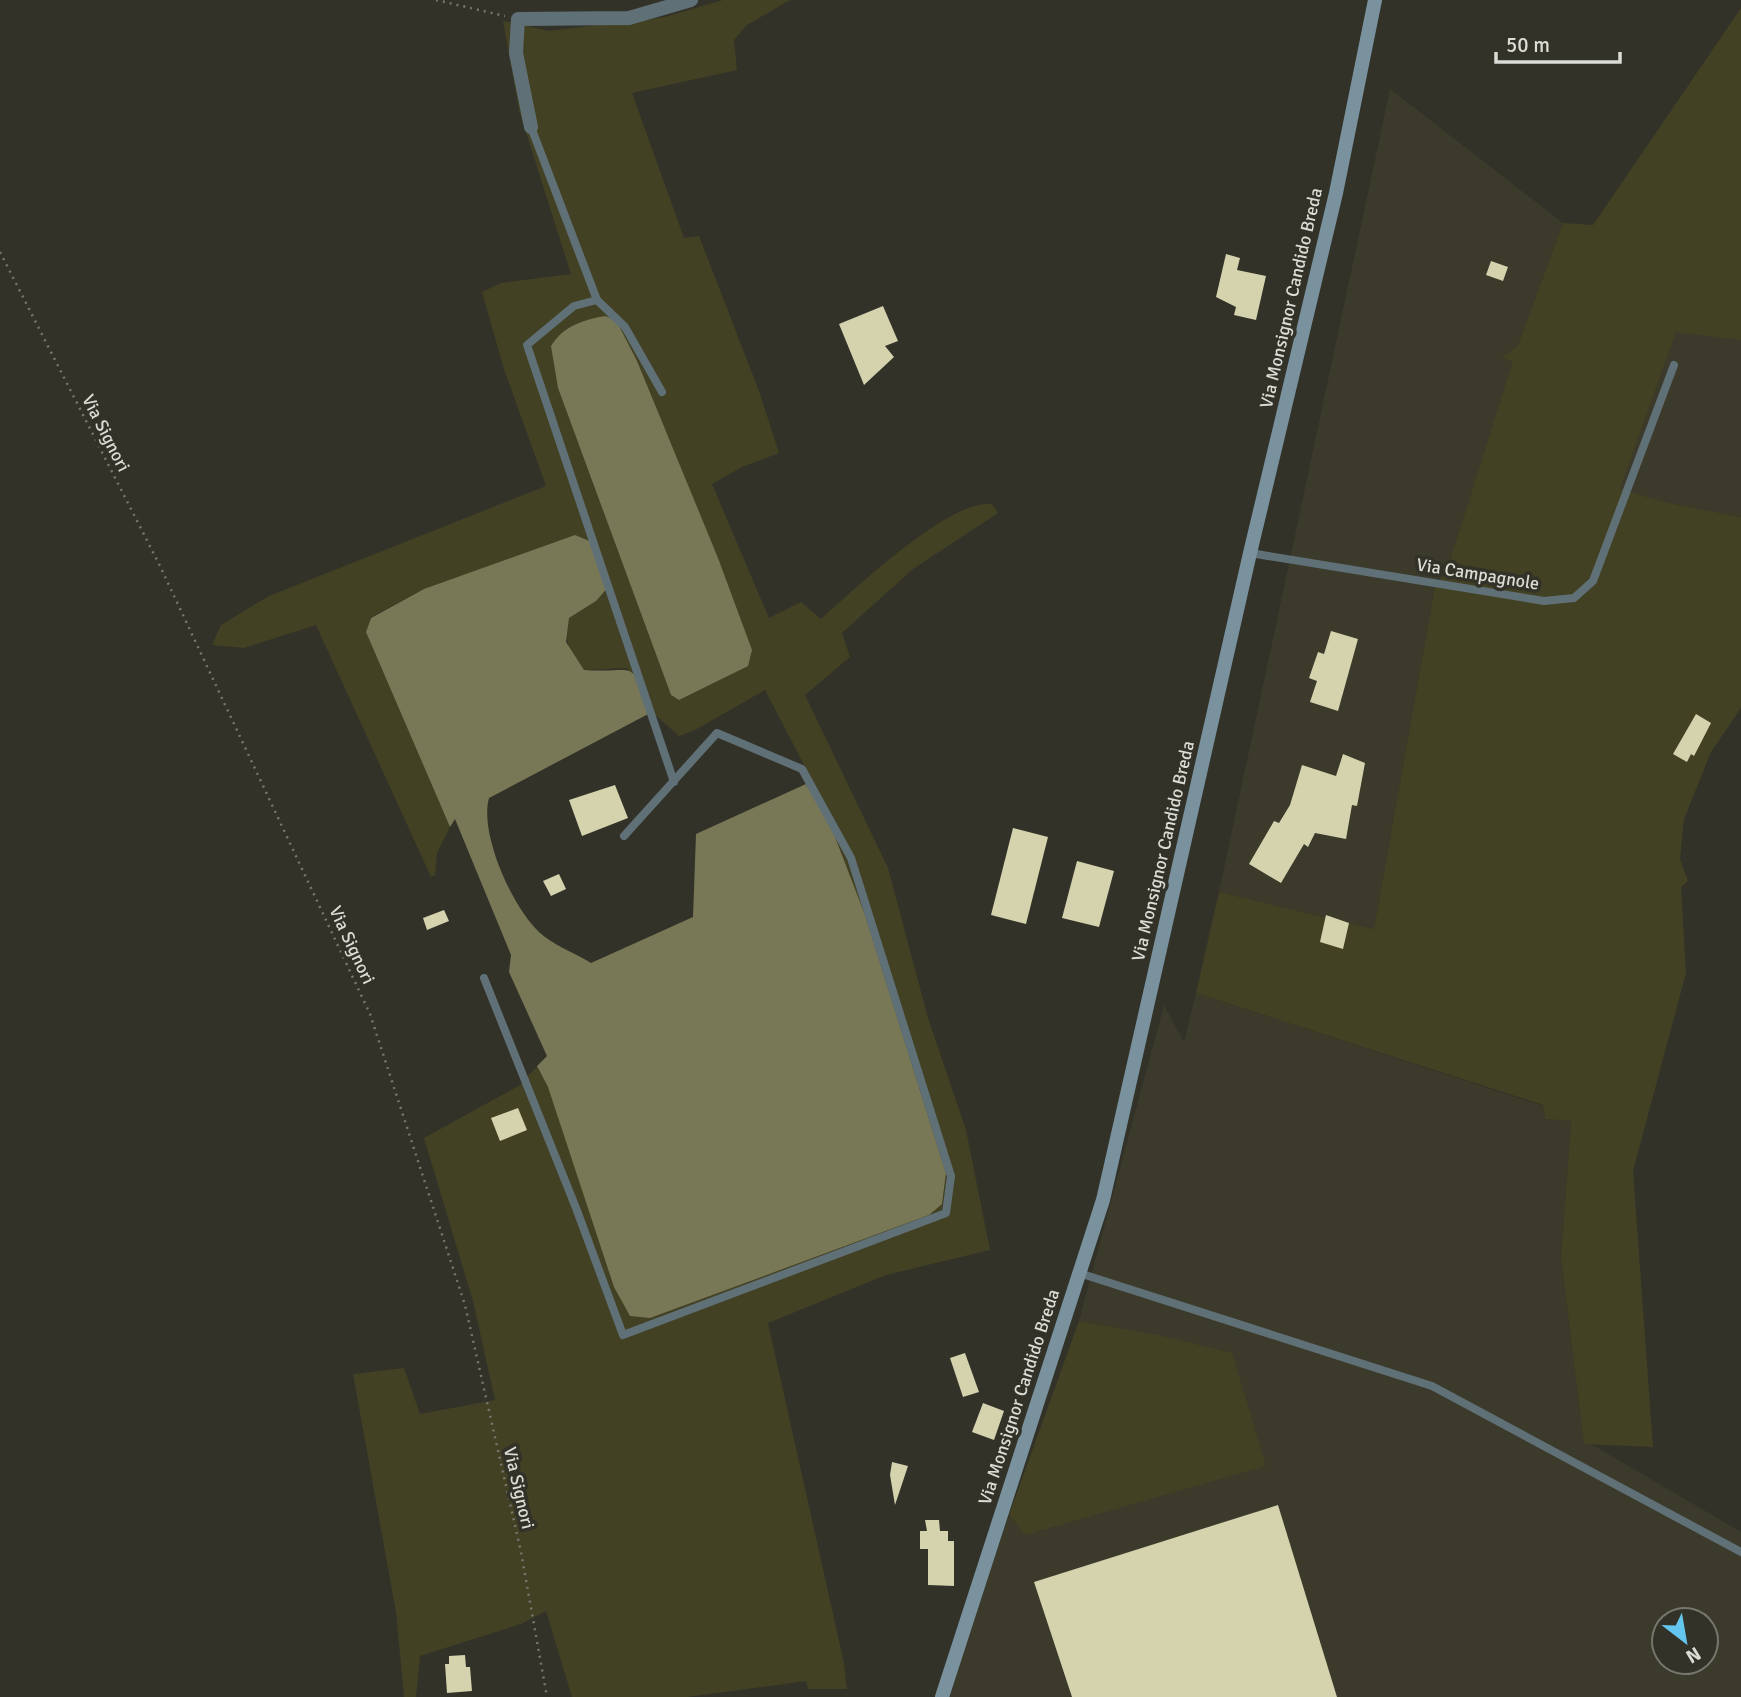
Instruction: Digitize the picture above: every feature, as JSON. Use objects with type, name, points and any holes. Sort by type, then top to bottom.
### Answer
[{"type":"main road","name":"Via Monsignor Candido Breda","points":[[942,1697],[1103,1200],[1250,553],[1336,193],[1375,0]]},
{"type":"street","points":[[531,127],[516,52],[518,19],[629,18],[691,0]]},
{"type":"lane","points":[[531,127],[597,300],[625,327],[662,392]]},
{"type":"lane","points":[[597,300],[574,306],[527,345],[674,782]]},
{"type":"lane","name":"Via Campagnole","points":[[1250,553],[1544,601],[1574,598],[1593,581],[1674,365]]},
{"type":"lane","points":[[484,978],[576,1208],[623,1335],[946,1213],[951,1176],[851,858],[802,769],[717,733],[624,836]]},
{"type":"lane","points":[[1079,1273],[1432,1386],[1741,1552]]},
{"type":"path","points":[[436,0],[518,19]]},
{"type":"path","name":"Via Signori","points":[[0,252],[160,566],[370,1014],[466,1305],[521,1552],[547,1697]]},
{"type":"shaded area","points":[[723,0],[790,0],[747,25],[734,40],[737,70],[632,93],[684,238],[699,236],[759,391],[779,453],[742,467],[712,484],[769,618],[801,602],[821,619],[903,548],[928,530],[974,506],[992,504],[998,513],[913,569],[842,633],[850,657],[805,695],[888,868],[928,1018],[966,1130],[990,1250],[886,1275],[768,1323],[844,1663],[847,1689],[808,1689],[806,1681],[687,1697],[572,1697],[546,1611],[521,1624],[420,1656],[416,1697],[404,1697],[396,1612],[353,1374],[404,1368],[420,1414],[495,1400],[473,1301],[424,1138],[520,1085],[537,1066],[548,1087],[942,1204],[946,1173],[920,1087],[812,780],[765,690],[695,730],[679,736],[652,712],[627,668],[584,670],[570,652],[567,640],[569,618],[596,601],[424,589],[371,617],[366,632],[450,827],[437,853],[435,875],[431,877],[316,625],[244,648],[212,645],[221,625],[269,596],[546,486],[504,369],[482,292],[501,283],[571,274],[519,110],[503,21],[549,31],[665,17]],"holes":[[[558,388],[679,700],[671,695]]]},
{"type":"shaded area","points":[[1741,8],[1741,340],[1676,332],[1620,489],[1669,503],[1741,517],[1741,708],[1711,752],[1684,819],[1680,859],[1688,881],[1681,887],[1686,973],[1633,1171],[1653,1447],[1584,1444],[1561,1258],[1571,1121],[1545,1119],[1543,1105],[1196,993],[1219,892],[1374,929],[1435,586],[1446,573],[1513,361],[1502,358],[1518,345],[1563,223],[1593,225]]},
{"type":"shaded area","points":[[1390,89],[1563,223],[1518,345],[1503,358],[1514,360],[1446,573],[1435,586],[1374,929],[1219,892]]},
{"type":"shaded area","points":[[605,316],[616,320],[637,361],[718,558],[752,650],[748,666],[679,700],[671,695],[558,388],[551,346],[561,333],[574,325]]},
{"type":"shaded area","points":[[1676,331],[1741,340],[1741,517],[1669,503],[1620,489]]},
{"type":"shaded area","points":[[575,535],[594,543],[610,585],[596,601],[569,618],[566,642],[584,670],[623,670],[634,675],[652,712],[489,798],[489,831],[500,870],[509,889],[539,932],[591,963],[693,917],[696,834],[806,784],[830,824],[865,915],[946,1173],[942,1204],[929,1215],[650,1318],[630,1316],[614,1287],[548,1087],[537,1066],[547,1056],[509,972],[511,955],[455,819],[450,827],[366,632],[371,618],[424,589]]},
{"type":"shaded area","points":[[1196,993],[1543,1106],[1545,1119],[1571,1121],[1561,1258],[1584,1443],[1591,1444],[1741,1532],[1741,1697],[947,1697],[979,1592],[1009,1515],[1025,1535],[1154,1334],[1079,1321],[1164,1005],[1184,1042]]},
{"type":"shaded area","points":[[1079,1321],[1154,1334],[1232,1353],[1266,1466],[1025,1535],[1009,1515]]},
{"type":"building","points":[[1226,254],[1240,258],[1237,270],[1266,276],[1256,320],[1234,315],[1236,307],[1216,297]]},
{"type":"building","points":[[1491,261],[1508,267],[1503,281],[1486,275]]},
{"type":"building","points":[[883,306],[898,341],[885,346],[894,357],[864,385],[839,324]]},
{"type":"building","points":[[1331,631],[1358,639],[1338,711],[1310,702],[1317,681],[1309,678],[1318,652],[1324,654]]},
{"type":"building","points":[[1696,714],[1711,723],[1694,756],[1691,754],[1687,762],[1673,754]]},
{"type":"building","points":[[1343,754],[1365,763],[1357,806],[1352,805],[1346,839],[1315,833],[1308,847],[1304,844],[1281,883],[1249,864],[1274,821],[1279,823],[1290,805],[1302,765],[1336,776]]},
{"type":"building","points":[[615,785],[628,818],[582,836],[569,800]]},
{"type":"building","points":[[1013,828],[1048,837],[1026,924],[991,915]]},
{"type":"building","points":[[1077,861],[1114,871],[1099,927],[1062,918]]},
{"type":"building","points":[[559,874],[566,889],[551,896],[543,881]]},
{"type":"building","points":[[444,910],[449,921],[427,930],[423,918]]},
{"type":"building","points":[[1326,915],[1349,923],[1343,949],[1320,942]]},
{"type":"building","points":[[518,1108],[527,1130],[500,1141],[491,1118]]},
{"type":"building","points":[[965,1353],[979,1392],[963,1397],[950,1358]]},
{"type":"building","points":[[983,1403],[1004,1411],[994,1440],[972,1432]]},
{"type":"building","points":[[892,1462],[908,1466],[895,1505],[890,1475]]},
{"type":"building","points":[[1278,1505],[1337,1697],[1072,1697],[1034,1582]]},
{"type":"building","points":[[925,1520],[939,1520],[940,1531],[948,1531],[948,1541],[954,1541],[954,1586],[928,1585],[928,1549],[920,1549],[920,1531],[927,1531]]},
{"type":"building","points":[[465,1655],[466,1667],[470,1667],[472,1691],[447,1693],[445,1664],[449,1664],[449,1656]]}]
